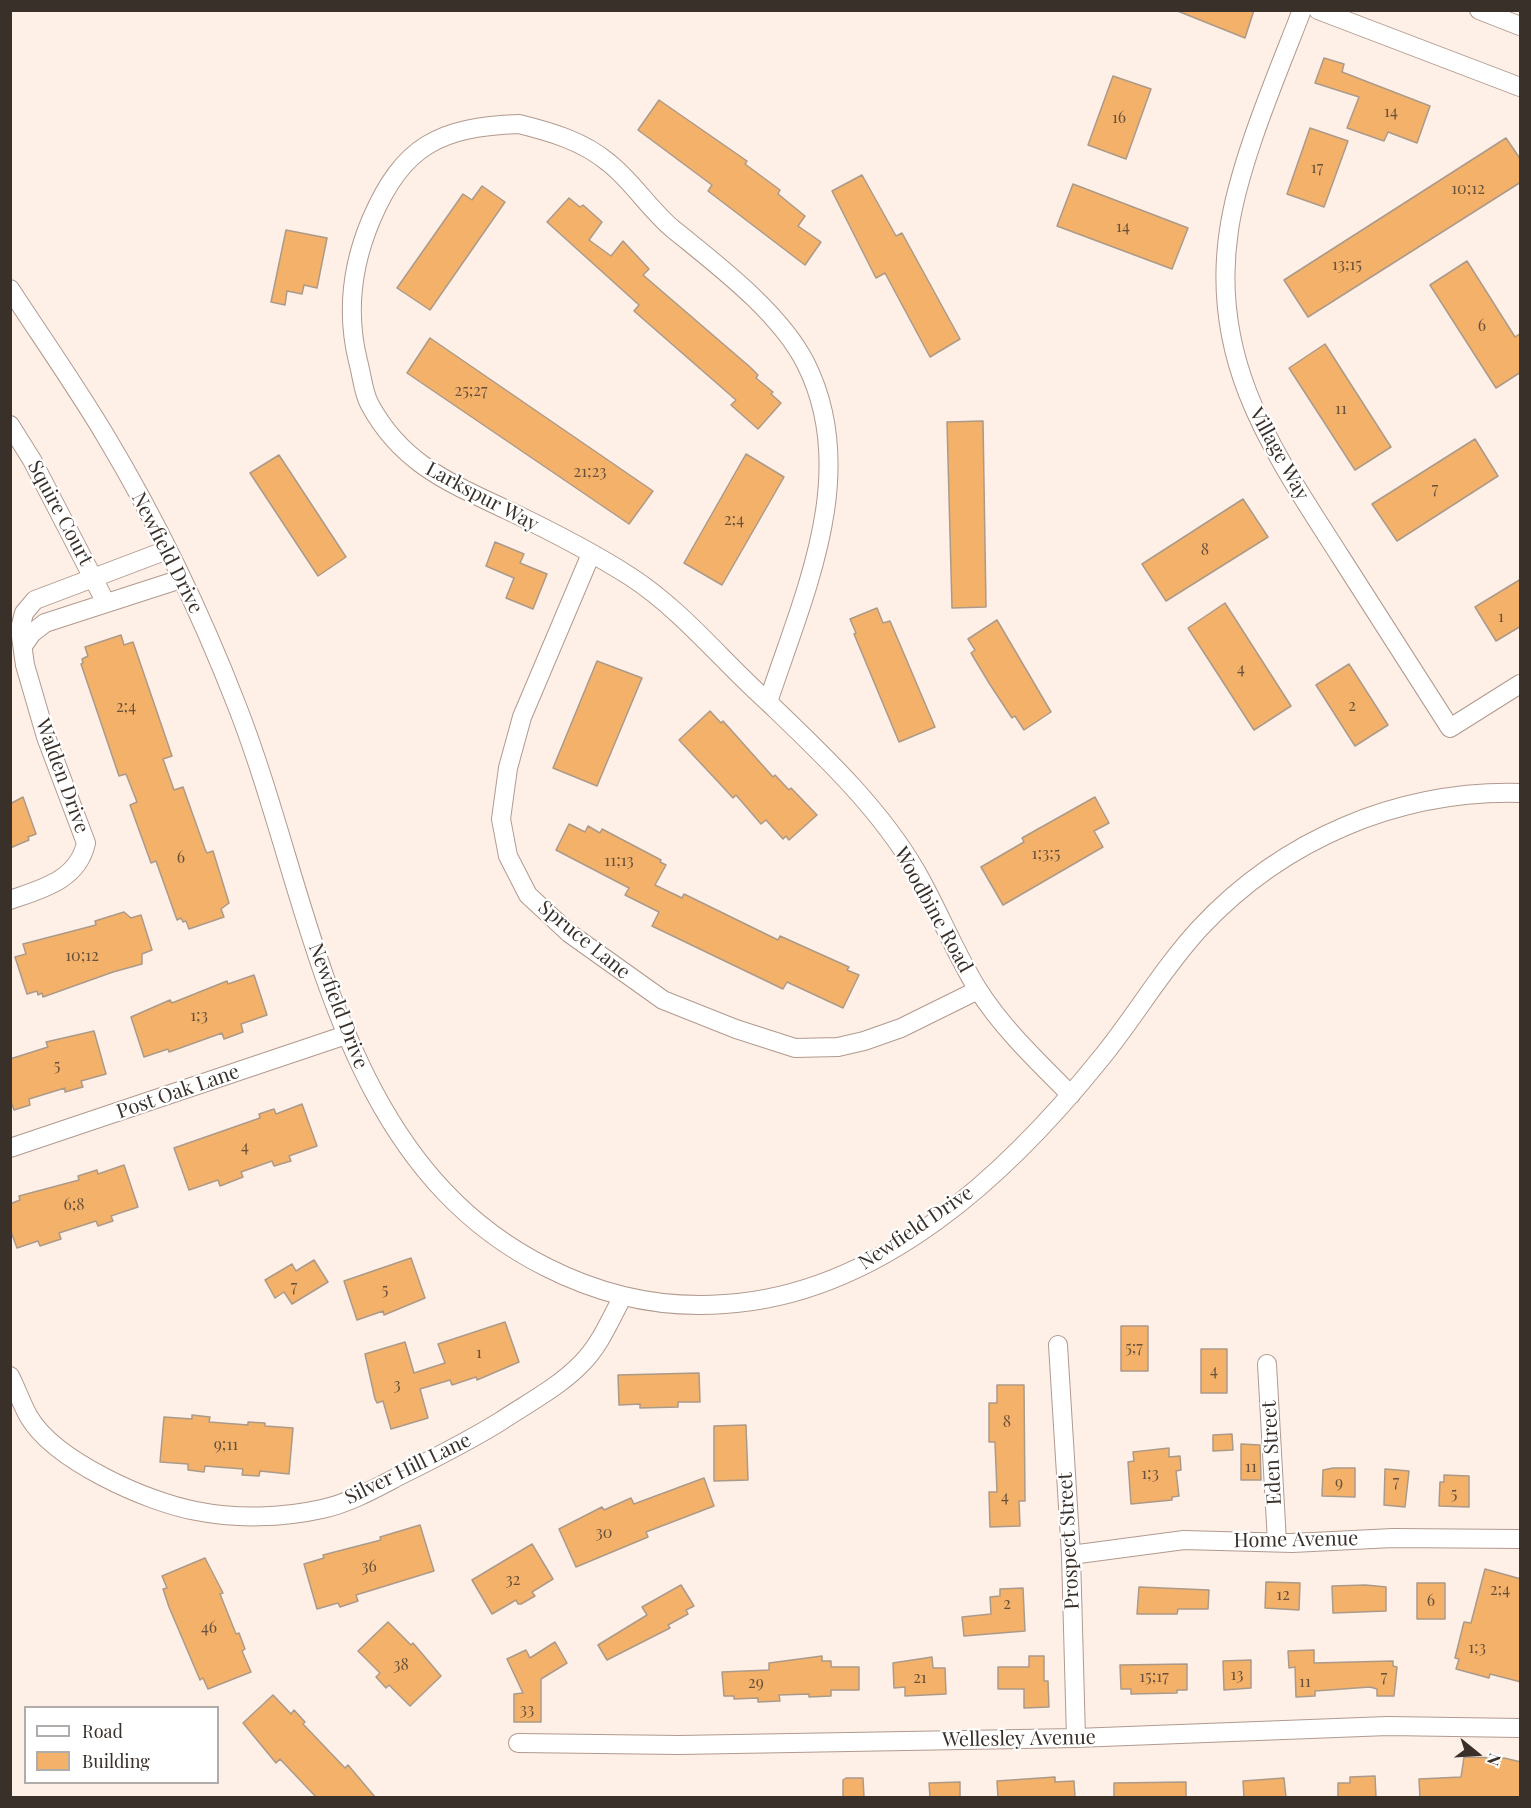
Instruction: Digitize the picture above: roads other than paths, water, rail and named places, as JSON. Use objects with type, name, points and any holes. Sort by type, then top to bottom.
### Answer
[{"type":"street","name":"Village Way","points":[[1302,10],[1260,125],[1235,203],[1227,260],[1230,326],[1246,390],[1270,446],[1450,728],[1521,684]]},
{"type":"street","points":[[1318,10],[1521,87]]},
{"type":"street","points":[[1479,10],[1521,26]]},
{"type":"street","name":"Larkspur Way","points":[[519,124],[562,135],[609,164],[658,216],[730,276],[772,317],[806,363],[824,409],[829,470],[824,527],[768,702],[731,669],[686,621],[632,578],[591,554],[509,511],[445,482],[419,465],[395,441],[369,404],[356,351],[351,301],[359,249],[381,197],[411,156],[439,136],[478,126],[519,124]]},
{"type":"street","name":"Newfield Drive","points":[[10,289],[107,439],[181,579],[237,705],[268,791],[315,951],[361,1069],[400,1134],[445,1191],[471,1216],[498,1240],[527,1258],[592,1288],[622,1298],[689,1305],[726,1304],[793,1293],[863,1266],[903,1242],[951,1208],[1009,1158],[1071,1095],[1201,927],[1262,874],[1294,851],[1332,831],[1374,814],[1454,795],[1521,793]]},
{"type":"street","name":"Squire Court","points":[[10,425],[32,460],[106,603]]},
{"type":"street","name":"Walden Drive","points":[[10,900],[42,889],[71,873],[83,857],[86,843],[46,737],[25,664],[20,629],[24,613],[35,600],[167,550]]},
{"type":"street","name":"Spruce Lane","points":[[591,554],[522,717],[508,768],[501,819],[507,856],[528,895],[569,933],[663,1000],[736,1029],[795,1048],[838,1047],[864,1041],[901,1028],[978,990]]},
{"type":"street","points":[[23,646],[32,633],[45,624],[181,579]]},
{"type":"street","name":"Woodbine Road","points":[[768,702],[815,748],[870,809],[906,856],[978,990],[1006,1027],[1071,1095]]},
{"type":"street","name":"Post Oak Lane","points":[[10,1148],[346,1035]]},
{"type":"street","name":"Silver Hill Lane","points":[[10,1376],[30,1419],[62,1452],[103,1476],[155,1499],[196,1511],[248,1516],[287,1514],[322,1509],[360,1496],[479,1435],[552,1388],[583,1363],[597,1344],[622,1298]]},
{"type":"street","name":"Prospect Street","points":[[1059,1345],[1071,1554],[1076,1738]]},
{"type":"street","name":"Eden Street","points":[[1267,1364],[1277,1542]]},
{"type":"street","name":"Home Avenue","points":[[1071,1554],[1184,1540],[1277,1542],[1393,1538],[1521,1539]]},
{"type":"street","name":"Wellesley Avenue","points":[[518,1743],[679,1745],[1076,1738],[1388,1726],[1521,1728]]}]
